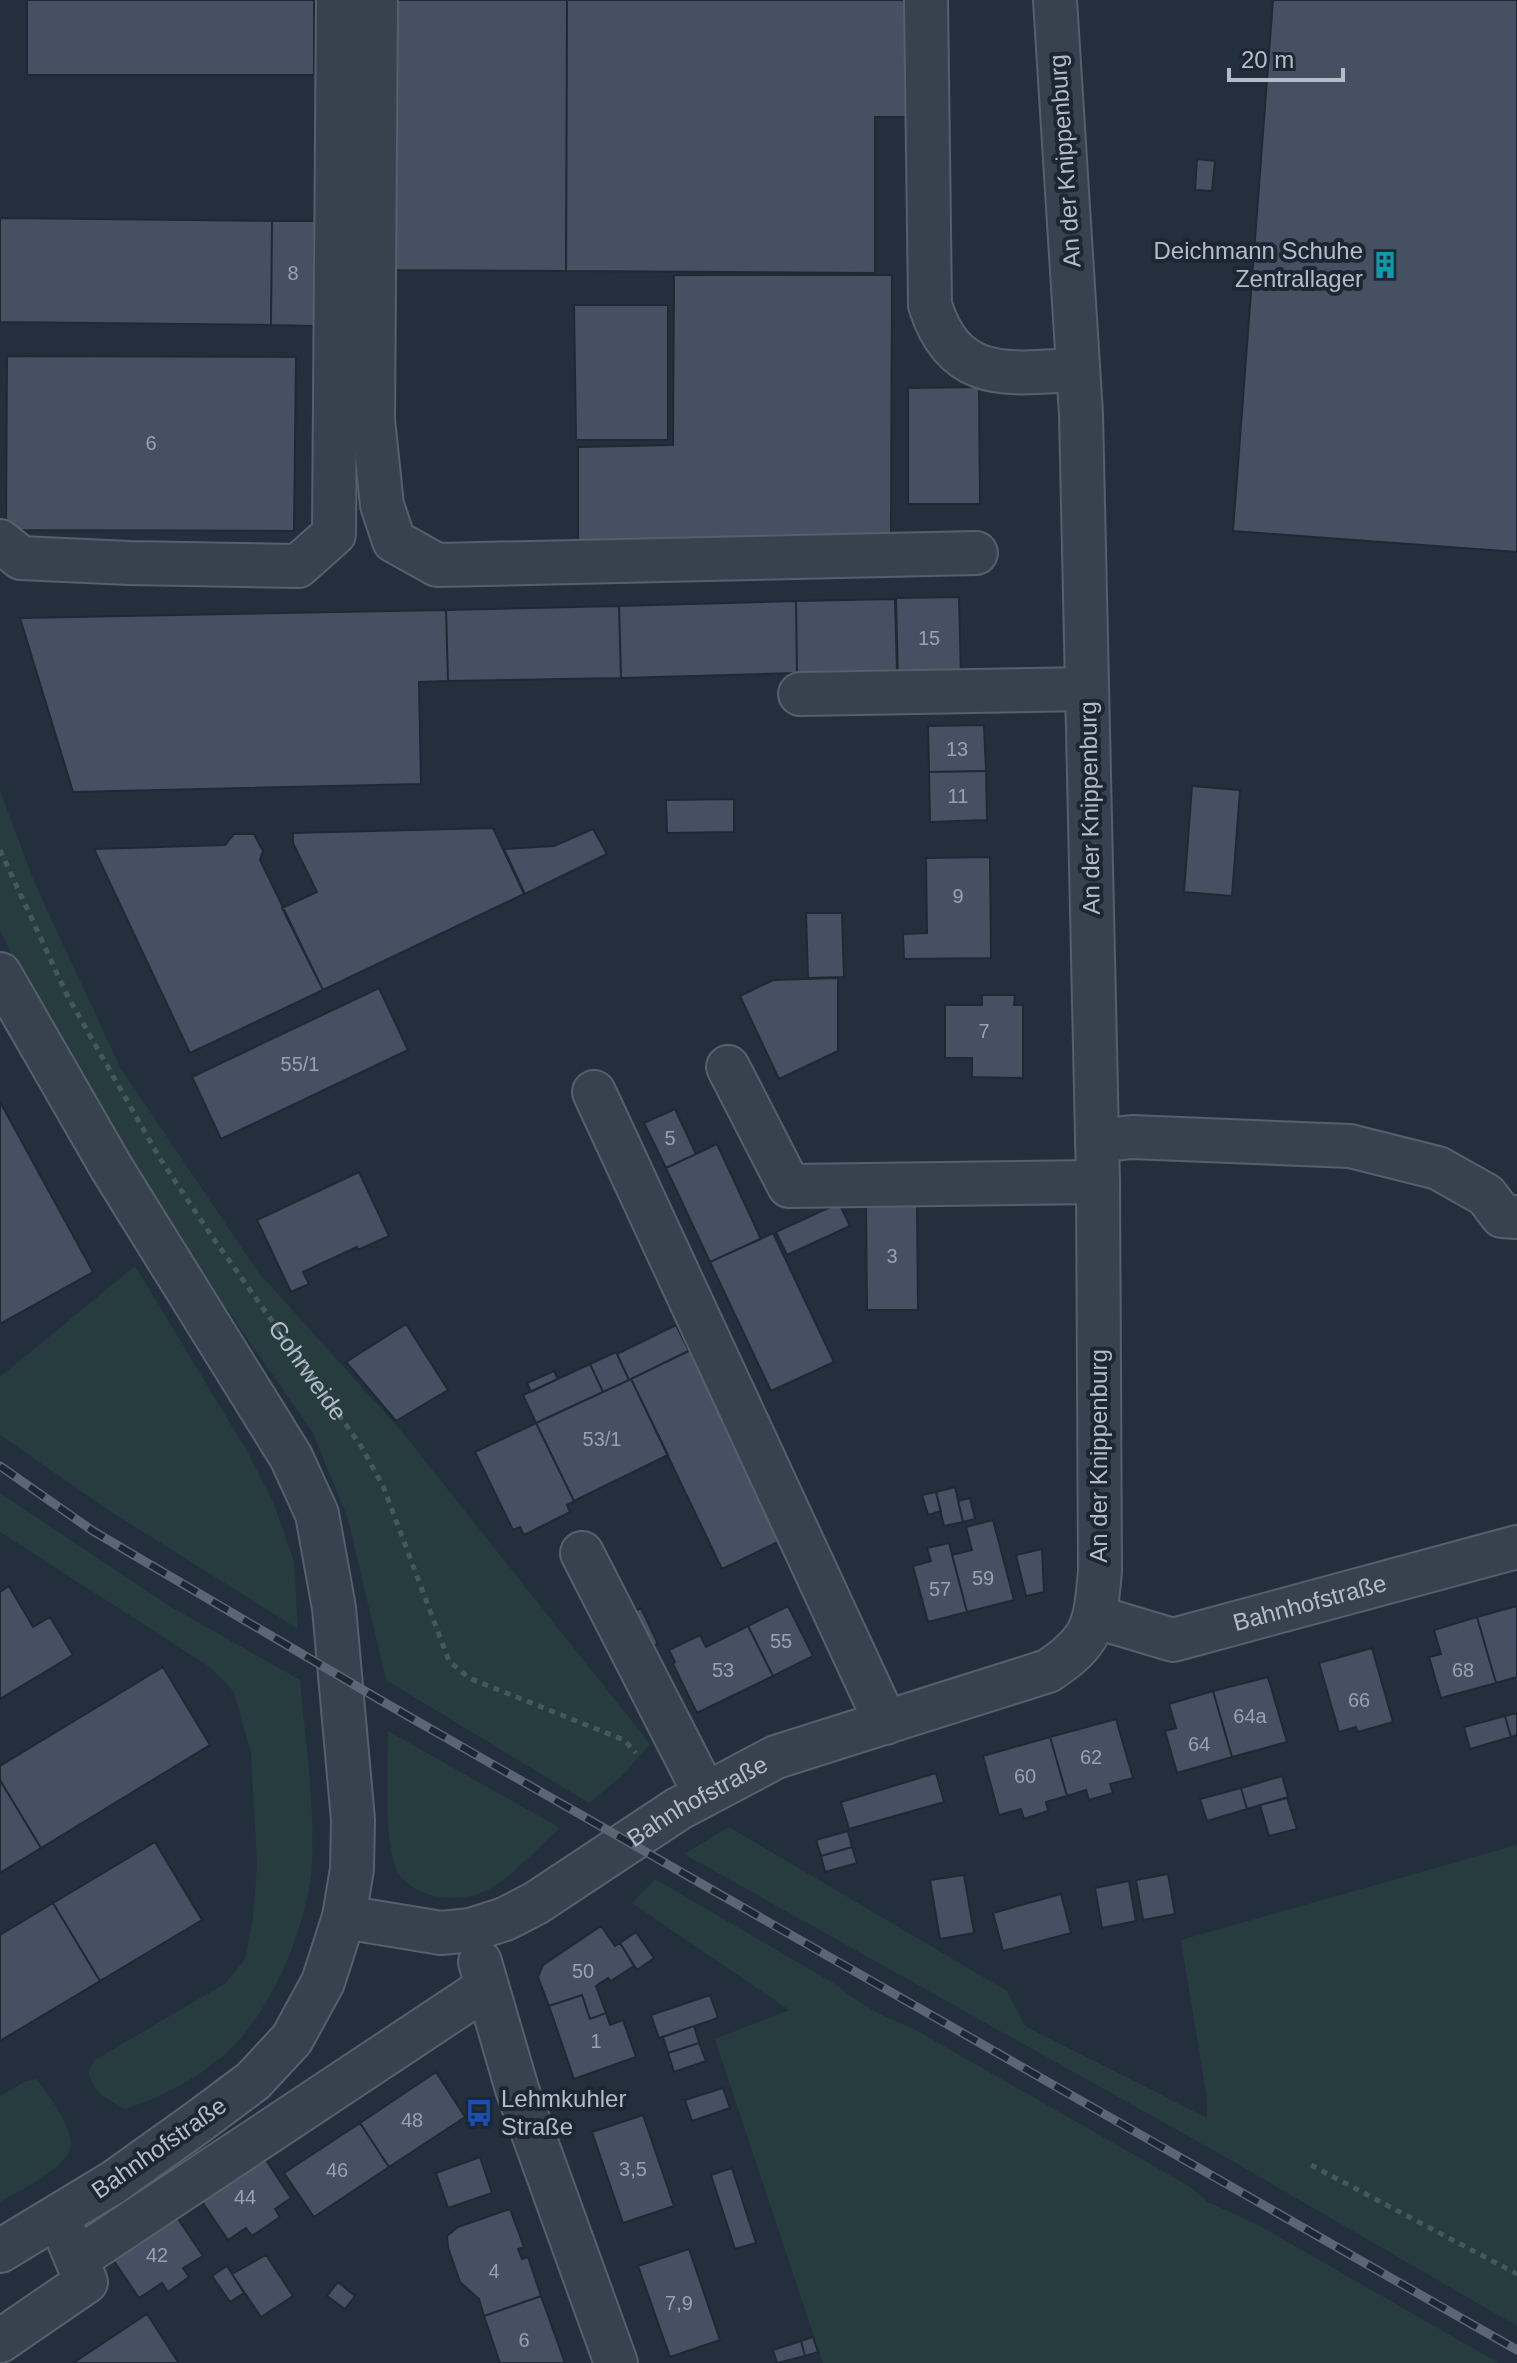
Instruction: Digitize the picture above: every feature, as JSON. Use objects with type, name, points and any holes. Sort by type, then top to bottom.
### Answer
[{"type":"street","points":[[0,541],[21,558],[298,566],[334,534],[338,0]]},
{"type":"street","points":[[376,0],[373,420],[382,505],[394,541],[437,565],[976,553]]},
{"type":"street","points":[[926,0],[930,305],[937,328],[953,350],[982,368],[1000,373],[1078,370]]},
{"type":"street","name":"An der Knippenburg","points":[[1055,0],[1078,370],[1087,689],[1098,1161],[1100,1571],[1096,1617]]},
{"type":"street","points":[[800,694],[1087,689]]},
{"type":"street","points":[[0,974],[104,1156],[291,1457],[317,1514],[334,1608],[353,1820],[352,1869],[344,1917]]},
{"type":"street","points":[[728,1067],[789,1186],[1098,1161],[1132,1137],[1350,1146],[1438,1168],[1486,1195],[1502,1216],[1517,1217]]},
{"type":"street","points":[[594,1092],[886,1723]]},
{"type":"street","name":"Bahnhofstraße","points":[[0,2251],[145,2159],[253,2081],[292,2039],[323,1982],[344,1917],[441,1933],[471,1930],[505,1919],[536,1903],[654,1824],[776,1757],[1048,1671],[1068,1658],[1084,1640],[1096,1617],[1173,1640],[1517,1547]]},
{"type":"street","points":[[582,1553],[705,1794]]},
{"type":"street","points":[[471,1930],[517,2089],[616,2363]]},
{"type":"street","points":[[77,2259],[487,1987]]},
{"type":"street","points":[[145,2159],[171,2199]]},
{"type":"street","points":[[0,2341],[86,2282],[56,2217]]},
{"type":"path","name":"Gohrweide","points":[[0,850],[67,995],[159,1157],[361,1446],[383,1486],[449,1661],[469,1678],[624,1740],[643,1760]]},
{"type":"path","points":[[1311,2165],[1517,2274]]},
{"type":"green space","points":[[0,791],[35,884],[120,1067],[258,1272],[403,1433],[650,1744],[624,1774],[589,1803],[386,1680],[348,1519],[313,1433],[190,1256],[42,1012],[0,931]]},
{"type":"green space","points":[[135,1266],[247,1451],[273,1502],[294,1561],[298,1629],[110,1511],[0,1435],[0,1377]]},
{"type":"green space","points":[[0,1493],[171,1607],[300,1680],[313,1840],[310,1885],[298,1933],[266,2003],[238,2041],[214,2063],[186,2082],[124,2109],[101,2094],[94,2085],[88,2070],[95,2060],[226,1983],[245,1959],[253,1918],[257,1865],[251,1753],[234,1692],[210,1667],[0,1532]]},
{"type":"green space","points":[[388,1731],[560,1828],[508,1876],[479,1894],[451,1898],[423,1893],[402,1877],[392,1854],[387,1800]]},
{"type":"green space","points":[[729,1827],[1007,1991],[1025,2026],[1207,2118],[1207,2099],[1181,1940],[1517,1845],[1517,2326],[1220,2154],[684,1854]]},
{"type":"green space","points":[[655,1879],[835,1984],[872,2009],[912,2028],[1189,2186],[1208,2202],[1258,2225],[1499,2363],[823,2363],[715,2039],[789,2010],[632,1903]]},
{"type":"green space","points":[[37,2079],[64,2120],[70,2138],[69,2153],[53,2169],[0,2202],[0,2096],[26,2081]]},
{"type":"building","points":[[27,0],[314,0],[314,75],[27,75]]},
{"type":"building","points":[[390,0],[567,0],[566,271],[389,270]]},
{"type":"building","points":[[567,0],[910,0],[910,117],[875,117],[875,273],[566,271]]},
{"type":"building","name":"Deichmann Schuhe Zentrallager","points":[[1273,0],[1517,0],[1517,552],[1233,531]]},
{"type":"building","points":[[1197,159],[1215,161],[1212,191],[1195,190]]},
{"type":"building","points":[[0,218],[272,221],[271,325],[0,322]]},
{"type":"building","points":[[272,221],[315,221],[314,326],[271,325]]},
{"type":"building","points":[[674,275],[892,275],[891,543],[578,542],[578,447],[673,445]]},
{"type":"building","points":[[574,305],[668,305],[668,440],[576,440]]},
{"type":"building","points":[[7,356],[296,357],[294,531],[6,530]]},
{"type":"building","points":[[979,387],[980,504],[908,504],[908,388]]},
{"type":"building","points":[[959,597],[961,677],[898,679],[896,598]]},
{"type":"building","points":[[895,599],[897,671],[797,673],[796,601]]},
{"type":"building","points":[[796,601],[797,673],[621,678],[619,606]]},
{"type":"building","points":[[619,606],[621,678],[448,681],[446,610]]},
{"type":"building","points":[[446,610],[448,681],[419,682],[421,784],[73,792],[20,618]]},
{"type":"building","points":[[984,725],[986,771],[929,772],[928,726]]},
{"type":"building","points":[[986,771],[987,820],[930,822],[929,772]]},
{"type":"building","points":[[1192,786],[1240,790],[1232,896],[1184,892]]},
{"type":"building","points":[[734,799],[734,832],[667,833],[666,800]]},
{"type":"building","points":[[493,828],[524,894],[323,990],[282,908],[317,892],[293,843],[293,833]]},
{"type":"building","points":[[593,829],[607,854],[525,894],[504,849],[554,846]]},
{"type":"building","points":[[234,834],[254,834],[263,851],[260,860],[323,990],[190,1053],[94,849],[225,845]]},
{"type":"building","points":[[990,857],[991,958],[904,959],[903,934],[927,933],[926,858]]},
{"type":"building","points":[[806,913],[842,913],[844,977],[808,978]]},
{"type":"building","points":[[838,978],[838,1051],[779,1079],[740,996],[773,980]]},
{"type":"building","points":[[379,988],[408,1050],[221,1139],[192,1077]]},
{"type":"building","points":[[982,995],[1015,995],[1014,1005],[1023,1005],[1023,1078],[972,1077],[972,1058],[945,1058],[945,1005],[982,1005]]},
{"type":"building","points":[[0,1102],[93,1272],[0,1324]]},
{"type":"building","points":[[675,1109],[696,1154],[666,1168],[644,1123]]},
{"type":"building","points":[[717,1144],[761,1239],[710,1262],[666,1168]]},
{"type":"building","points":[[359,1172],[389,1236],[303,1272],[309,1284],[291,1292],[257,1220]]},
{"type":"building","points":[[866,1202],[917,1202],[918,1310],[867,1310]]},
{"type":"building","points":[[839,1203],[850,1226],[787,1255],[776,1232]]},
{"type":"building","points":[[773,1233],[834,1362],[771,1391],[710,1262]]},
{"type":"building","points":[[406,1324],[448,1390],[396,1421],[346,1362]]},
{"type":"building","points":[[676,1325],[689,1351],[629,1380],[617,1354]]},
{"type":"building","points":[[692,1349],[782,1540],[722,1569],[631,1379]]},
{"type":"building","points":[[616,1352],[629,1380],[603,1392],[590,1364]]},
{"type":"building","points":[[590,1364],[603,1392],[536,1423],[523,1395]]},
{"type":"building","points":[[554,1371],[558,1379],[531,1392],[527,1383]]},
{"type":"building","points":[[631,1379],[668,1455],[574,1501],[536,1423]]},
{"type":"building","points":[[536,1423],[574,1501],[567,1505],[570,1512],[524,1535],[520,1527],[513,1530],[475,1452]]},
{"type":"building","points":[[955,1487],[963,1522],[944,1526],[936,1492]]},
{"type":"building","points":[[936,1492],[941,1511],[928,1515],[922,1495]]},
{"type":"building","points":[[970,1498],[975,1519],[963,1522],[958,1501]]},
{"type":"building","points":[[993,1520],[1014,1600],[967,1612],[952,1555],[972,1550],[966,1527]]},
{"type":"building","points":[[949,1543],[967,1612],[928,1622],[913,1566],[931,1561],[927,1548]]},
{"type":"building","points":[[1042,1549],[1044,1592],[1026,1596],[1016,1555]]},
{"type":"building","points":[[9,1586],[33,1627],[50,1617],[73,1655],[0,1699],[0,1592]]},
{"type":"building","points":[[788,1606],[813,1656],[773,1676],[748,1626]]},
{"type":"building","points":[[1517,1606],[1517,1677],[1496,1683],[1477,1617]]},
{"type":"building","points":[[641,1608],[658,1644],[641,1652],[623,1617]]},
{"type":"building","points":[[1477,1617],[1496,1683],[1441,1698],[1429,1657],[1441,1654],[1434,1630]]},
{"type":"building","points":[[748,1626],[773,1676],[697,1713],[669,1650],[700,1635],[706,1647]]},
{"type":"building","points":[[1372,1648],[1393,1722],[1358,1732],[1356,1727],[1339,1732],[1319,1663]]},
{"type":"building","points":[[163,1667],[210,1745],[41,1848],[0,1780],[0,1766]]},
{"type":"building","points":[[1268,1677],[1287,1742],[1232,1757],[1213,1691]]},
{"type":"building","points":[[1213,1691],[1232,1757],[1177,1773],[1165,1731],[1176,1728],[1169,1704]]},
{"type":"building","points":[[1517,1713],[1517,1735],[1511,1737],[1505,1716]]},
{"type":"building","points":[[1505,1716],[1511,1737],[1470,1749],[1464,1727]]},
{"type":"building","points":[[1116,1719],[1133,1778],[1110,1784],[1113,1793],[1089,1800],[1086,1790],[1067,1796],[1050,1737]]},
{"type":"building","points":[[1050,1737],[1067,1796],[1046,1802],[1048,1811],[1024,1819],[1021,1809],[999,1815],[983,1756]]},
{"type":"building","points":[[936,1773],[944,1802],[849,1829],[841,1802]]},
{"type":"building","points":[[1282,1776],[1288,1797],[1247,1809],[1241,1788]]},
{"type":"building","points":[[0,1780],[41,1848],[0,1873]]},
{"type":"building","points":[[1241,1788],[1247,1809],[1207,1821],[1200,1799]]},
{"type":"building","points":[[1287,1798],[1297,1829],[1269,1836],[1260,1805]]},
{"type":"building","points":[[848,1831],[852,1847],[821,1856],[816,1840]]},
{"type":"building","points":[[155,1842],[202,1920],[100,1981],[53,1903]]},
{"type":"building","points":[[852,1847],[857,1863],[825,1872],[821,1856]]},
{"type":"building","points":[[1168,1874],[1175,1914],[1143,1920],[1136,1880]]},
{"type":"building","points":[[964,1875],[974,1933],[940,1939],[930,1880]]},
{"type":"building","points":[[1129,1881],[1136,1921],[1102,1928],[1095,1888]]},
{"type":"building","points":[[1061,1894],[1071,1933],[1003,1951],[993,1913]]},
{"type":"building","points":[[53,1903],[100,1981],[0,2041],[0,1935]]},
{"type":"building","points":[[601,1926],[615,1946],[620,1943],[634,1966],[611,1981],[608,1978],[596,1986],[606,2013],[590,2019],[582,1995],[549,2006],[538,1977],[543,1965]]},
{"type":"building","points":[[636,1932],[654,1958],[637,1970],[620,1943]]},
{"type":"building","points":[[582,1995],[590,2019],[606,2013],[610,2025],[623,2020],[636,2057],[574,2079],[549,2006]]},
{"type":"building","points":[[710,1995],[718,2018],[659,2038],[651,2015]]},
{"type":"building","points":[[694,2026],[699,2043],[668,2053],[663,2037]]},
{"type":"building","points":[[699,2043],[706,2061],[674,2072],[668,2053]]},
{"type":"building","points":[[436,2072],[465,2117],[389,2167],[360,2123]]},
{"type":"building","points":[[723,2088],[730,2108],[692,2121],[685,2100]]},
{"type":"building","points":[[643,2115],[674,2206],[623,2223],[592,2132]]},
{"type":"building","points":[[360,2123],[389,2167],[314,2217],[284,2173]]},
{"type":"building","points":[[262,2154],[291,2198],[275,2209],[280,2217],[252,2236],[246,2228],[228,2240],[198,2196]]},
{"type":"building","points":[[480,2157],[492,2193],[448,2208],[436,2173]]},
{"type":"building","points":[[732,2168],[756,2243],[735,2249],[711,2175]]},
{"type":"building","points":[[510,2209],[524,2247],[518,2249],[522,2259],[528,2257],[541,2296],[484,2316],[479,2299],[460,2282],[447,2236],[458,2227]]},
{"type":"building","points":[[174,2213],[203,2256],[183,2268],[189,2277],[168,2292],[162,2283],[139,2298],[110,2255]]},
{"type":"building","points":[[689,2249],[720,2340],[670,2357],[638,2266]]},
{"type":"building","points":[[266,2255],[293,2296],[261,2317],[232,2274]]},
{"type":"building","points":[[227,2266],[244,2293],[230,2302],[212,2276]]},
{"type":"building","points":[[338,2282],[355,2296],[345,2309],[327,2296]]},
{"type":"building","points":[[541,2296],[565,2363],[500,2363],[484,2316]]},
{"type":"building","points":[[147,2314],[177,2363],[73,2363]]},
{"type":"building","points":[[813,2337],[818,2352],[805,2356],[801,2341]]},
{"type":"building","points":[[801,2341],[805,2356],[777,2363],[773,2350]]},
{"type":"railway","points":[[0,1466],[93,1531],[387,1704],[1517,2350]]},
{"type":"place","name":"Deichmann Schuhe Zentrallager","points":[[1385,265]]},
{"type":"place","name":"Lehmkuhler Straße","points":[[479,2113]]}]
